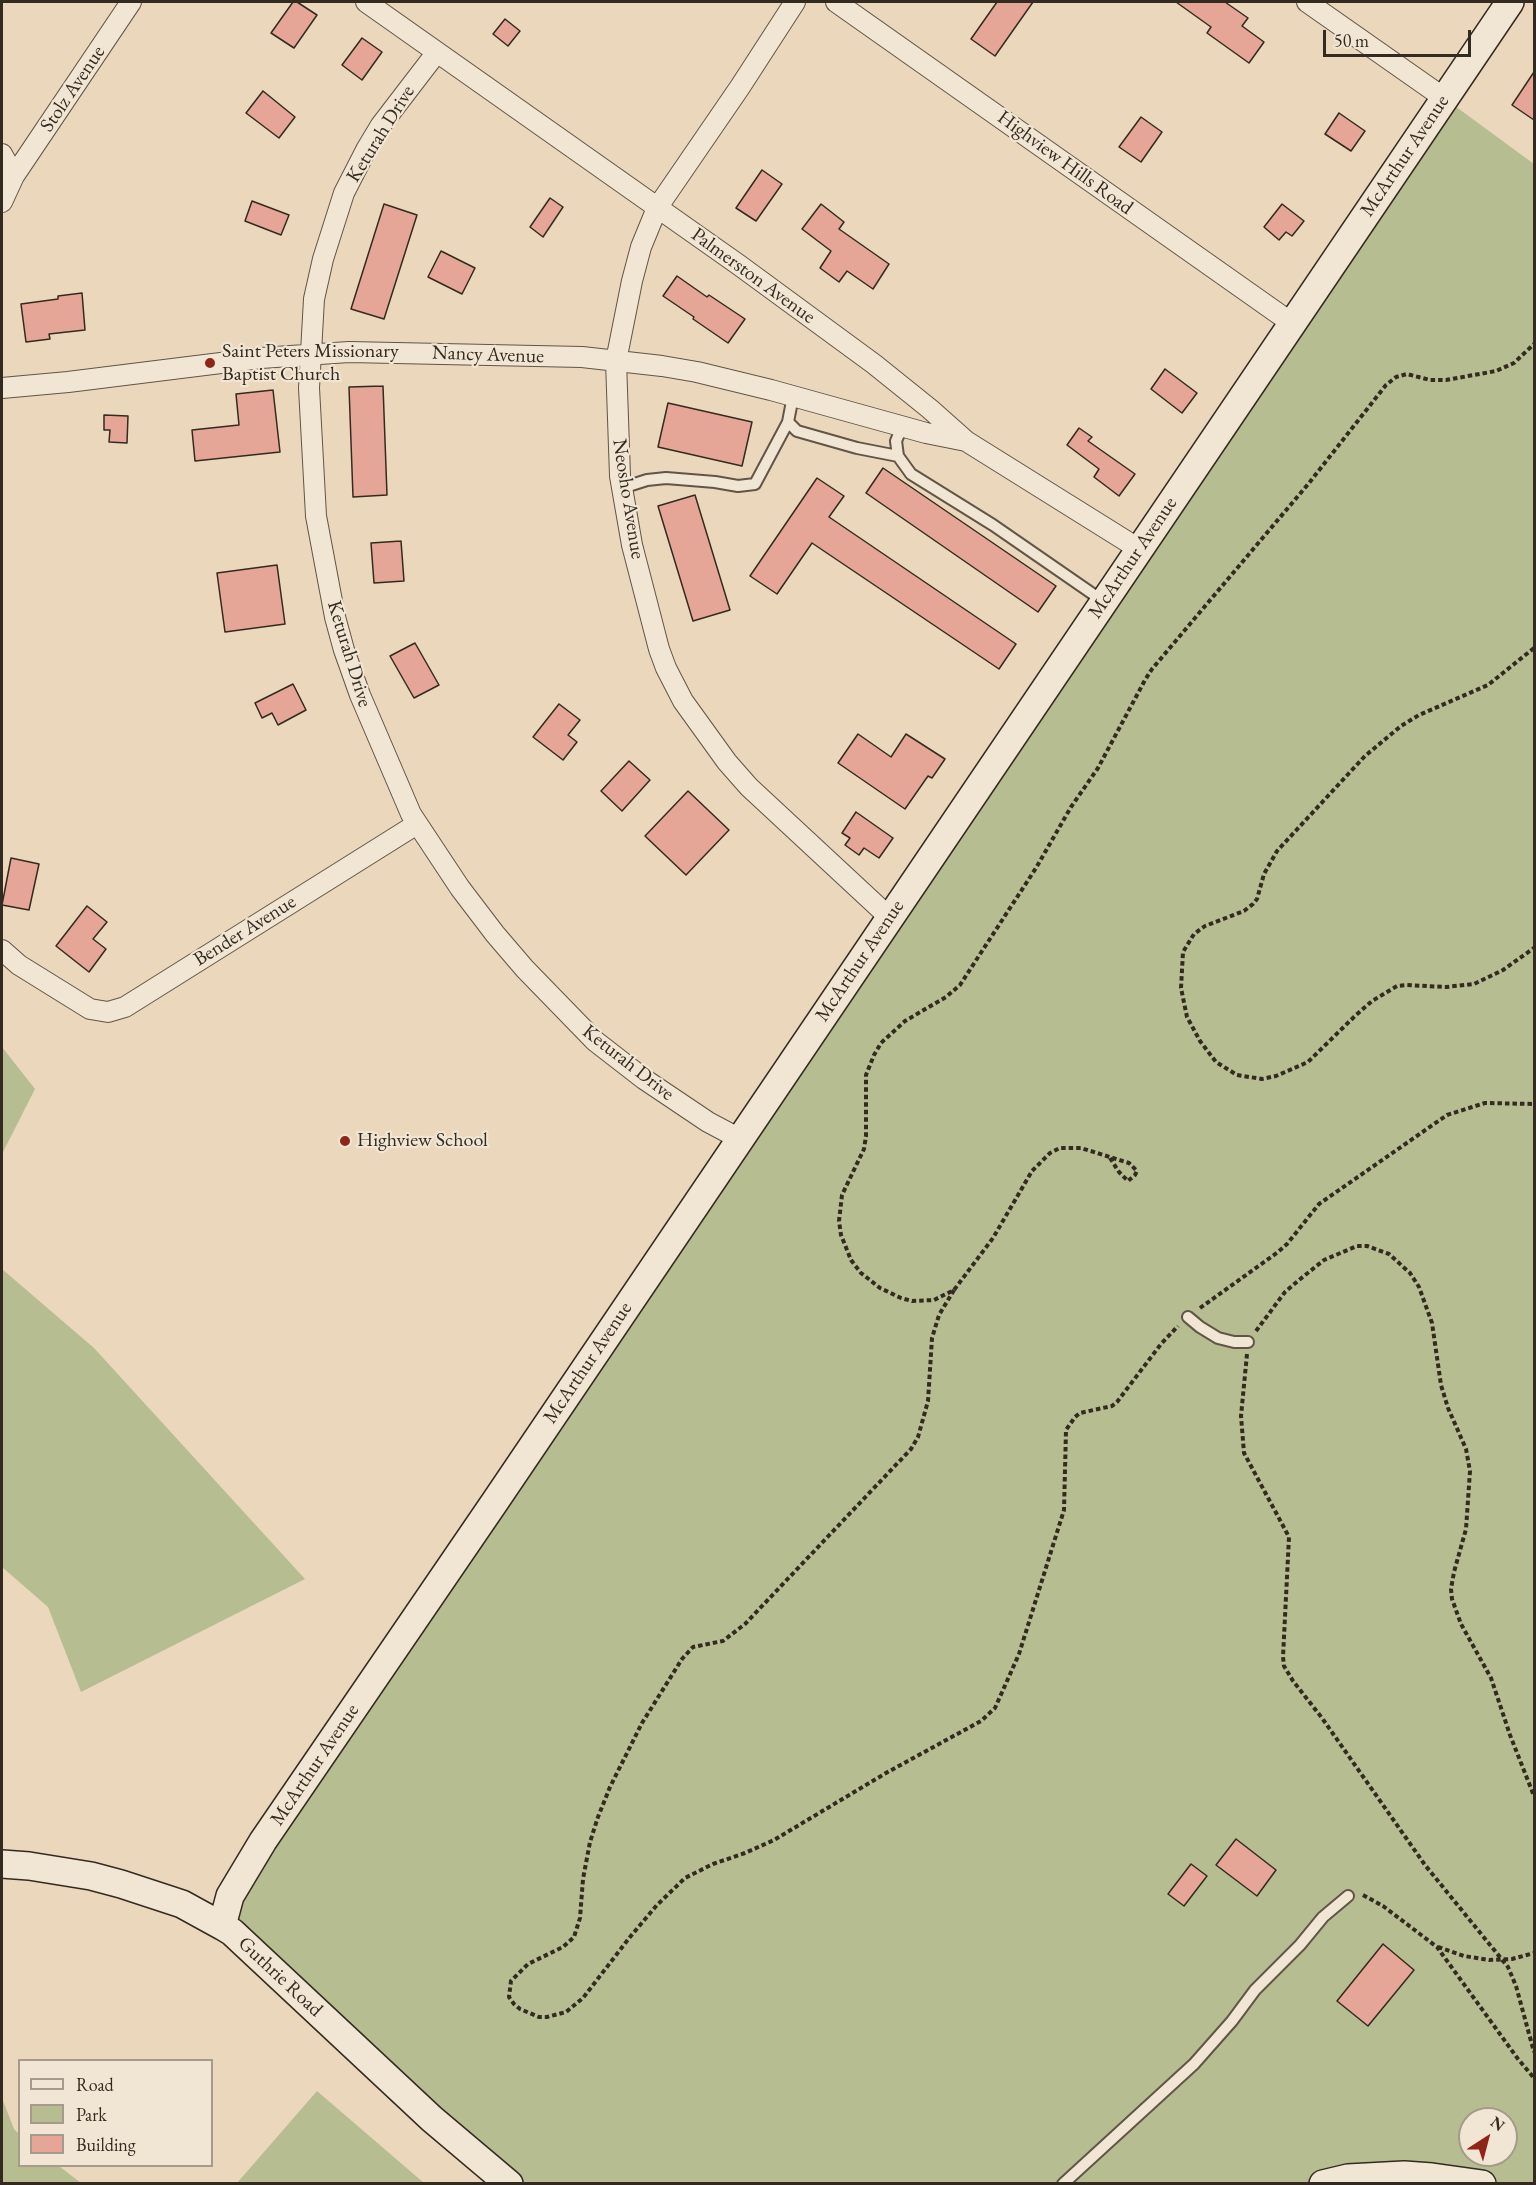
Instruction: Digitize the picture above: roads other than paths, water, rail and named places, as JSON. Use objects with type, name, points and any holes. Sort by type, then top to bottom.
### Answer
[{"type":"street","name":"Stolz Avenue","points":[[2,202],[14,176],[131,2]]},
{"type":"street","name":"Palmerston Avenue","points":[[366,2],[874,364],[930,408],[966,441],[1139,549]]},
{"type":"street","name":"Neosho Avenue","points":[[795,2],[657,208],[638,258],[616,361],[618,446],[622,488],[633,545],[659,649],[666,668],[684,701],[727,762],[749,787],[889,917]]},
{"type":"street","name":"Highview Hills Road","points":[[836,2],[1293,324]]},
{"type":"street","points":[[1307,2],[1444,98]]},
{"type":"street","name":"McArthur Avenue","points":[[222,1926],[230,1896],[263,1841],[1510,2]]},
{"type":"street","name":"Keturah Drive","points":[[437,52],[381,125],[344,193],[323,260],[314,300],[309,355],[309,388],[316,516],[335,617],[360,695],[411,814],[460,888],[495,934],[595,1041],[644,1079],[708,1122],[740,1139]]},
{"type":"street","points":[[2,154],[14,176]]},
{"type":"street","name":"Nancy Avenue","points":[[2,388],[261,358],[309,355],[402,352],[582,357],[697,372],[902,427],[966,441]]},
{"type":"street","name":"Bender Avenue","points":[[2,950],[19,965],[90,1009],[108,1012],[125,1007],[417,824]]},
{"type":"street","name":"Guthrie Road","points":[[2,1864],[91,1876],[121,1884],[182,1904],[232,1932],[432,2119],[508,2184]]},
{"type":"street","points":[[1323,2184],[1348,2178],[1404,2175],[1482,2184]]},
{"type":"lane","points":[[622,488],[647,480],[666,478],[738,486],[754,484],[788,422],[793,396]]},
{"type":"lane","points":[[788,422],[797,431],[857,448],[898,456]]},
{"type":"lane","points":[[902,427],[896,441],[898,456],[911,474],[993,525],[1104,602]]},
{"type":"lane","points":[[1188,1317],[1200,1328],[1218,1338],[1234,1342],[1248,1342]]},
{"type":"lane","points":[[1064,2184],[1194,2064],[1232,2021],[1255,1990],[1300,1945],[1328,1911],[1348,1896]]},
{"type":"place","name":"Saint Peters Missionary Baptist Church","points":[[210,363]]},
{"type":"place","name":"Highview School","points":[[345,1141]]}]
